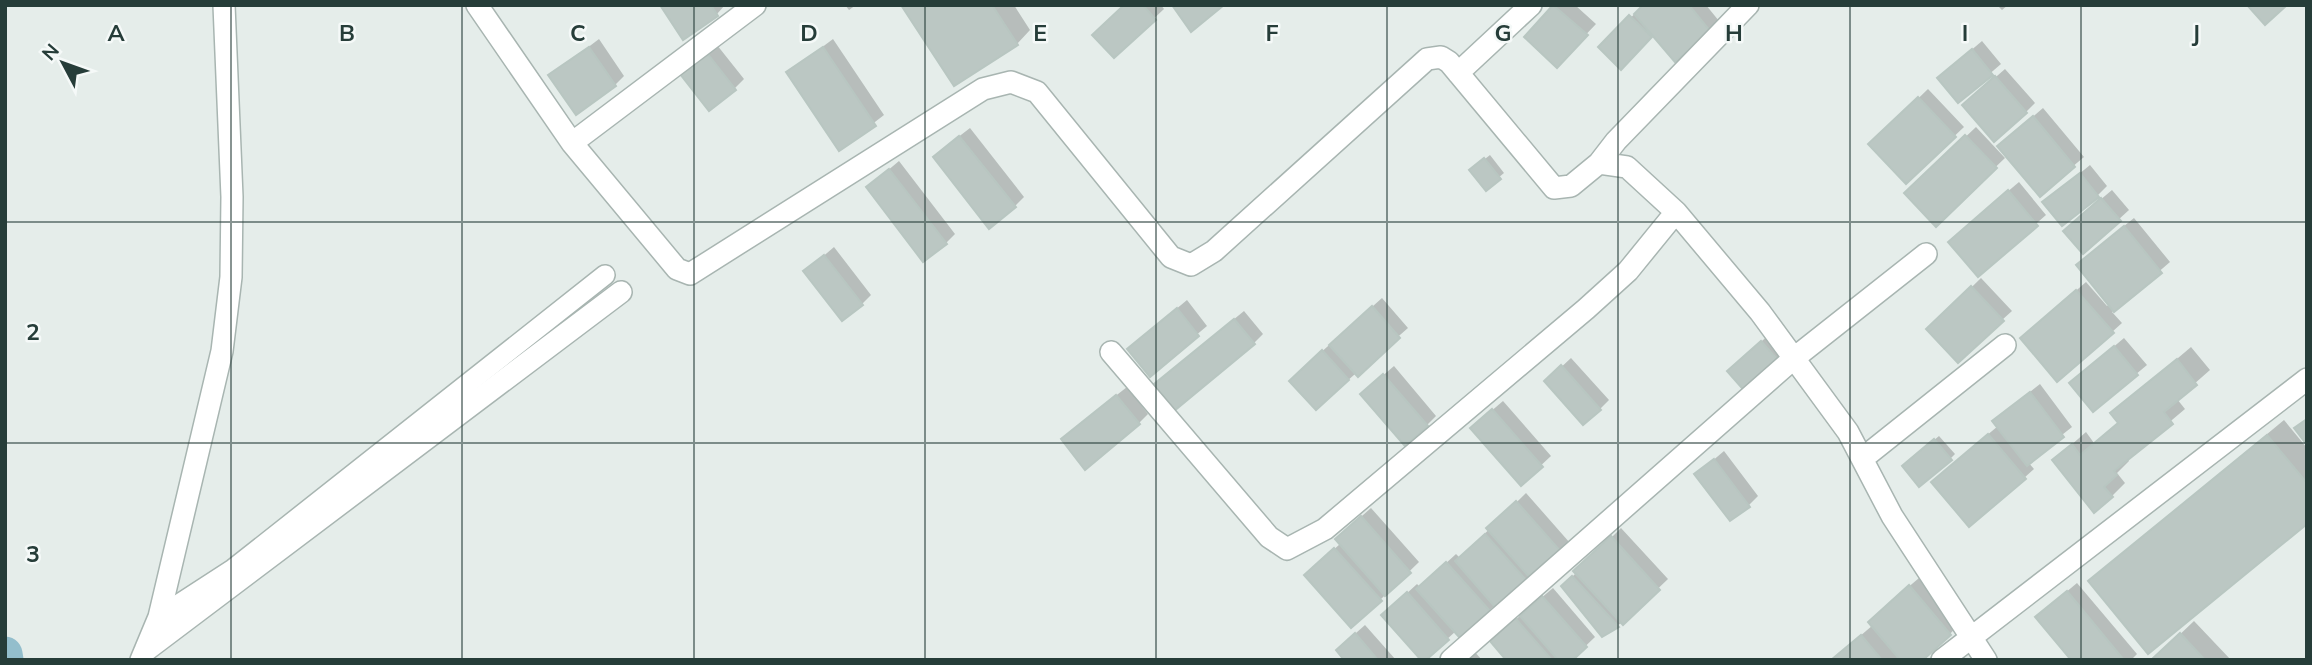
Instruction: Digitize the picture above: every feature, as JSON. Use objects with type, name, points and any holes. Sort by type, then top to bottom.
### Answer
[{"type":"street","points":[[142,656],[159,617],[222,351],[231,277],[231,99],[225,5]]},
{"type":"street","points":[[477,5],[572,143],[677,269],[690,274],[983,89],[1011,82],[1037,93],[1171,257],[1191,265],[1214,251],[1427,59],[1441,57],[1458,73],[1554,188],[1572,186],[1599,163],[1616,141],[1748,5]]},
{"type":"street","points":[[572,143],[755,5]]},
{"type":"street","points":[[1458,73],[1531,5]]},
{"type":"street","points":[[1599,163],[1627,167],[1676,212],[1760,312],[1848,432],[1892,516],[1986,660]]},
{"type":"street","points":[[1111,352],[1269,537],[1287,549],[1325,529],[1545,345],[1628,271],[1676,212]]},
{"type":"street","points":[[1451,660],[1793,359],[1926,254]]},
{"type":"street","points":[[142,656],[621,292]]},
{"type":"street","points":[[1862,459],[2005,345]]},
{"type":"street","points":[[1942,660],[2307,379]]},
{"type":"lane","points":[[159,617],[233,569],[605,275]]},
{"type":"building","points":[[660,5],[711,5],[718,16],[683,40]]},
{"type":"building","points":[[901,5],[992,5],[1018,45],[954,86]]},
{"type":"building","points":[[1124,5],[1143,5],[1156,20],[1114,58],[1092,35]]},
{"type":"building","points":[[1172,5],[1224,5],[1191,32]]},
{"type":"building","points":[[1553,5],[1588,35],[1557,68],[1524,37]]},
{"type":"building","points":[[1643,5],[1689,5],[1711,32],[1675,62],[1634,14]]},
{"type":"building","points":[[2247,5],[2287,5],[2265,25]]},
{"type":"building","points":[[1629,15],[1652,37],[1621,70],[1598,47]]},
{"type":"building","points":[[589,47],[616,86],[576,115],[548,75]]},
{"type":"building","points":[[823,47],[876,126],[839,151],[786,72]]},
{"type":"building","points":[[1972,49],[1993,75],[1958,103],[1937,78]]},
{"type":"building","points":[[707,53],[736,90],[709,111],[680,74]]},
{"type":"building","points":[[1995,76],[2027,113],[1994,142],[1962,105]]},
{"type":"building","points":[[1918,97],[1956,137],[1906,184],[1868,144]]},
{"type":"building","points":[[2033,116],[2075,167],[2040,197],[1997,146]]},
{"type":"building","points":[[1965,135],[1997,168],[1936,227],[1904,193]]},
{"type":"building","points":[[959,136],[1016,207],[989,229],[933,157]]},
{"type":"building","points":[[1484,158],[1501,179],[1486,191],[1469,170]]},
{"type":"building","points":[[889,169],[947,244],[923,262],[866,187]]},
{"type":"building","points":[[2080,173],[2099,197],[2062,226],[2042,202]]},
{"type":"building","points":[[2008,190],[2038,226],[1978,277],[1948,242]]},
{"type":"building","points":[[2101,198],[2121,221],[2083,254],[2063,231]]},
{"type":"building","points":[[2124,226],[2162,273],[2114,312],[2076,265]]},
{"type":"building","points":[[824,255],[863,305],[842,321],[803,271]]},
{"type":"building","points":[[1971,286],[2004,321],[1958,363],[1926,329]]},
{"type":"building","points":[[2076,290],[2114,333],[2057,382],[2020,338]]},
{"type":"building","points":[[1372,306],[1400,338],[1358,377],[1329,345]]},
{"type":"building","points":[[1177,308],[1199,336],[1150,377],[1127,349]]},
{"type":"building","points":[[1234,319],[1255,344],[1174,411],[1153,385]]},
{"type":"building","points":[[1761,341],[1783,366],[1749,396],[1727,371]]},
{"type":"building","points":[[2114,346],[2138,375],[2093,412],[2069,383]]},
{"type":"building","points":[[1322,350],[1349,380],[1316,410],[1289,381]]},
{"type":"building","points":[[2177,359],[2197,385],[2164,412],[2173,424],[2114,471],[2117,475],[2104,487],[2113,497],[2094,513],[2052,460],[2072,444],[2080,455],[2118,423],[2110,413]]},
{"type":"building","points":[[1561,365],[1601,410],[1583,425],[1544,381]]},
{"type":"building","points":[[1383,374],[1428,426],[1405,446],[1360,394]]},
{"type":"building","points":[[2030,392],[2064,437],[2027,466],[1992,421]]},
{"type":"building","points":[[1116,395],[1140,424],[1085,470],[1061,439]]},
{"type":"building","points":[[1492,409],[1543,467],[1521,486],[1470,428]]},
{"type":"building","points":[[2307,419],[2307,445],[2294,428]]},
{"type":"building","points":[[1988,434],[2026,479],[1969,527],[1931,482]]},
{"type":"building","points":[[2267,435],[2307,483],[2307,524],[2148,654],[2088,581]]},
{"type":"building","points":[[1934,439],[1952,460],[1919,487],[1902,466]]},
{"type":"building","points":[[1714,459],[1750,507],[1730,521],[1694,474]]},
{"type":"building","points":[[1516,501],[1562,553],[1532,580],[1486,528]]},
{"type":"building","points":[[1361,516],[1411,573],[1385,596],[1335,539]]},
{"type":"building","points":[[1485,534],[1527,581],[1496,608],[1455,561]]},
{"type":"building","points":[[1611,536],[1660,590],[1623,625],[1573,571]]},
{"type":"building","points":[[1334,548],[1382,601],[1351,628],[1304,575]]},
{"type":"building","points":[[1446,562],[1490,611],[1460,638],[1416,589]]},
{"type":"building","points":[[1572,576],[1619,627],[1602,637],[1561,586]]},
{"type":"building","points":[[1909,585],[1951,635],[1923,660],[1900,660],[1868,622]]},
{"type":"building","points":[[2067,591],[2124,660],[2071,660],[2035,617]]},
{"type":"building","points":[[1407,592],[1449,640],[1426,660],[1421,660],[1381,615]]},
{"type":"building","points":[[1542,596],[1587,647],[1573,660],[1558,660],[1520,616]]},
{"type":"building","points":[[1515,618],[1552,660],[1506,660],[1490,641]]},
{"type":"building","points":[[1355,633],[1378,660],[1344,660],[1336,650]]},
{"type":"building","points":[[2180,633],[2205,660],[2151,660]]},
{"type":"building","points":[[1861,635],[1882,660],[1831,660]]},
{"type":"waterway","points":[[5,654],[6,660]]}]
